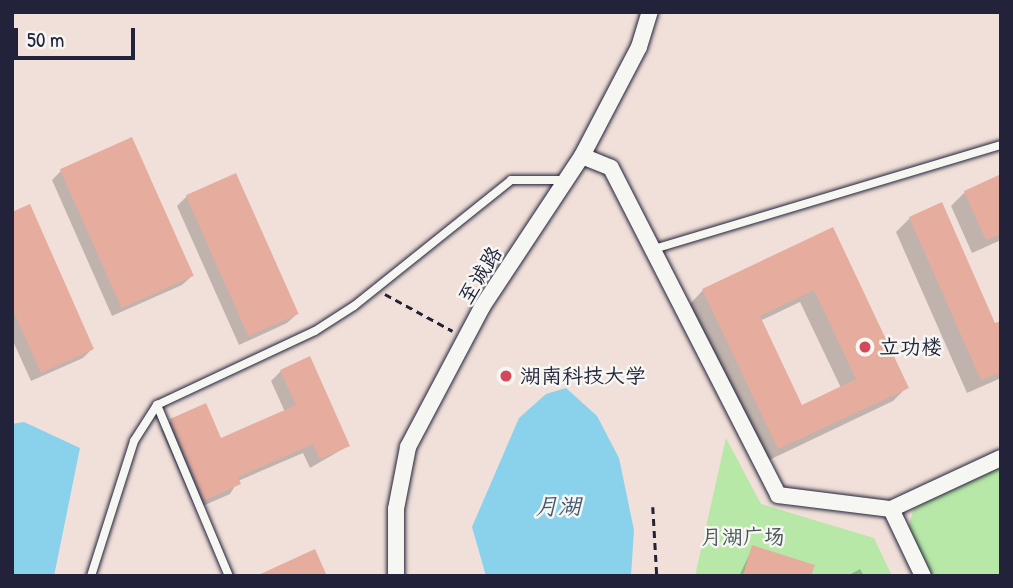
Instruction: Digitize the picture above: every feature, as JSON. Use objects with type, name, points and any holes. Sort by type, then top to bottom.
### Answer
[{"type":"street","name":"至诚路","points":[[396,576],[396,509],[408,447],[482,307],[582,156],[639,47],[650,12]]},
{"type":"street","points":[[582,156],[611,168],[778,495],[891,509],[1001,458]]},
{"type":"street","points":[[891,509],[923,576]]},
{"type":"lane","points":[[654,249],[1001,145]]},
{"type":"lane","points":[[91,576],[134,441],[157,405],[315,331],[376,288],[511,180],[568,180]]},
{"type":"lane","points":[[157,405],[229,576]]},
{"type":"path","points":[[376,288],[467,339]]},
{"type":"path","points":[[653,507],[657,576]]},
{"type":"green space","name":"月湖广场","points":[[726,438],[761,504],[874,538],[892,576],[695,576]]},
{"type":"green space","points":[[1001,467],[1001,576],[930,576],[908,528],[914,508]]},
{"type":"water","name":"月湖","points":[[566,388],[597,416],[619,458],[634,530],[631,576],[486,576],[472,527],[519,418],[546,394]]},
{"type":"water","points":[[24,422],[80,448],[54,576],[12,576],[12,424]]},
{"type":"building","points":[[132,137],[194,276],[122,308],[60,169]]},
{"type":"building","points":[[236,173],[299,314],[248,336],[186,195]]},
{"type":"building","points":[[1001,174],[1001,234],[986,240],[964,191]]},
{"type":"building","points":[[942,202],[995,323],[1001,321],[1001,372],[981,380],[909,217]]},
{"type":"building","points":[[30,204],[94,349],[41,373],[12,308],[12,212]]},
{"type":"building","name":"立功楼","points":[[833,227],[909,388],[778,449],[702,289]],"holes":[[[814,290],[856,379],[802,405],[760,316]]]},
{"type":"building","points":[[310,356],[350,446],[320,459],[313,444],[238,477],[241,484],[205,500],[170,419],[206,403],[221,438],[296,405],[280,370]]},
{"type":"building","points":[[752,545],[815,565],[811,576],[743,576]]},
{"type":"building","points":[[315,549],[327,576],[256,576]]},
{"type":"place","name":"立功楼","points":[[865,347]]},
{"type":"place","name":"湖南科技大学","points":[[506,376]]}]
